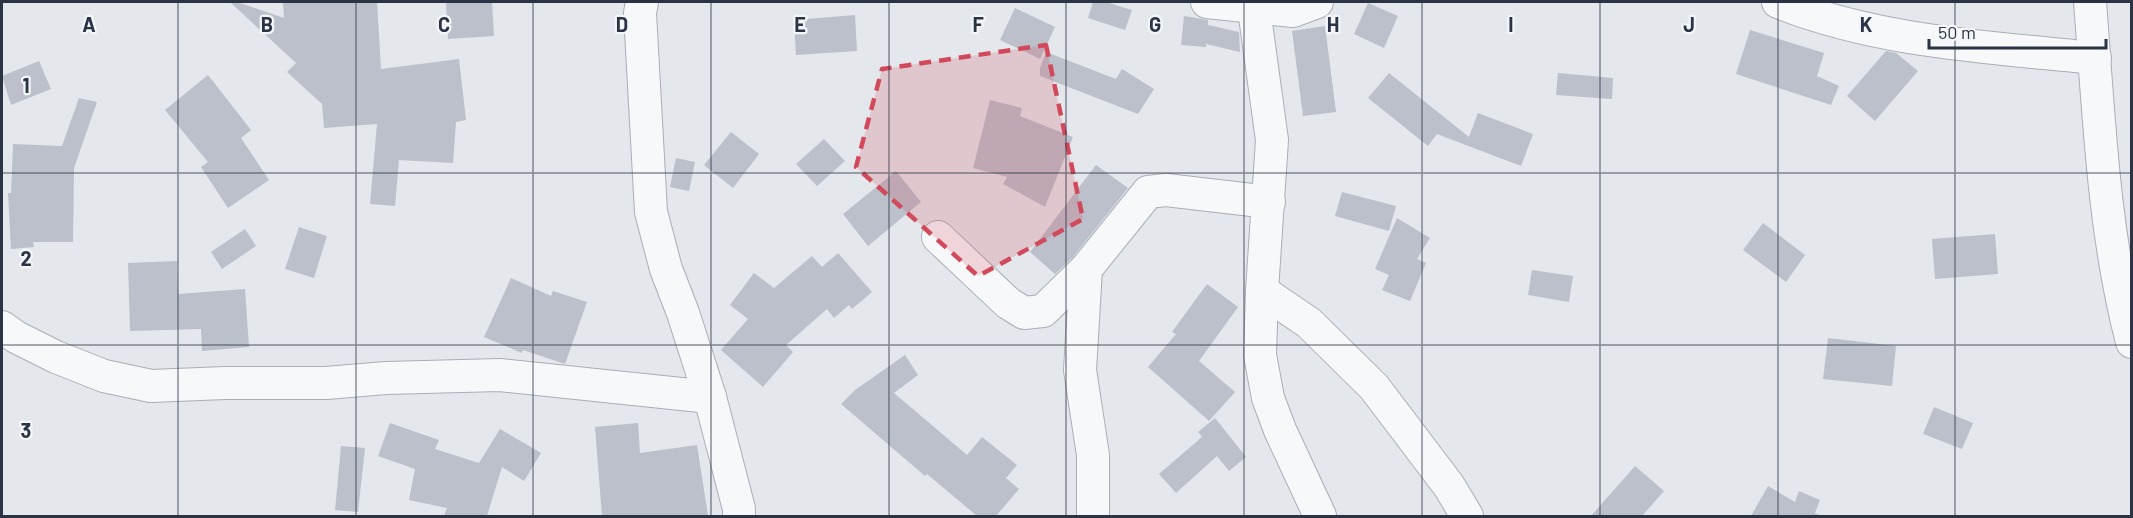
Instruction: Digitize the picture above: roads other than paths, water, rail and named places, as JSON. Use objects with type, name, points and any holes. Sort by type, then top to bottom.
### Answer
[{"type":"street","points":[[642,2],[640,13],[651,212],[666,269],[684,313],[710,398],[739,516]]},
{"type":"street","points":[[1207,2],[1253,5],[1293,11],[1317,2]]},
{"type":"street","points":[[1778,2],[1807,13],[1913,39],[2095,58]]},
{"type":"street","points":[[2090,2],[2095,58],[2120,233],[2119,291],[2132,342]]},
{"type":"street","points":[[1253,5],[1272,140],[1260,355],[1268,398],[1280,430],[1320,516]]},
{"type":"street","points":[[938,237],[1008,303],[1024,313],[1043,311],[1086,269],[1148,192],[1166,190],[1269,202]]},
{"type":"street","points":[[1086,269],[1080,370],[1093,455],[1092,516]]},
{"type":"street","points":[[1262,291],[1309,323],[1374,387],[1449,486],[1467,516]]},
{"type":"street","points":[[2,327],[46,352],[95,372],[152,386],[225,382],[326,383],[386,378],[501,375],[710,398]]}]
